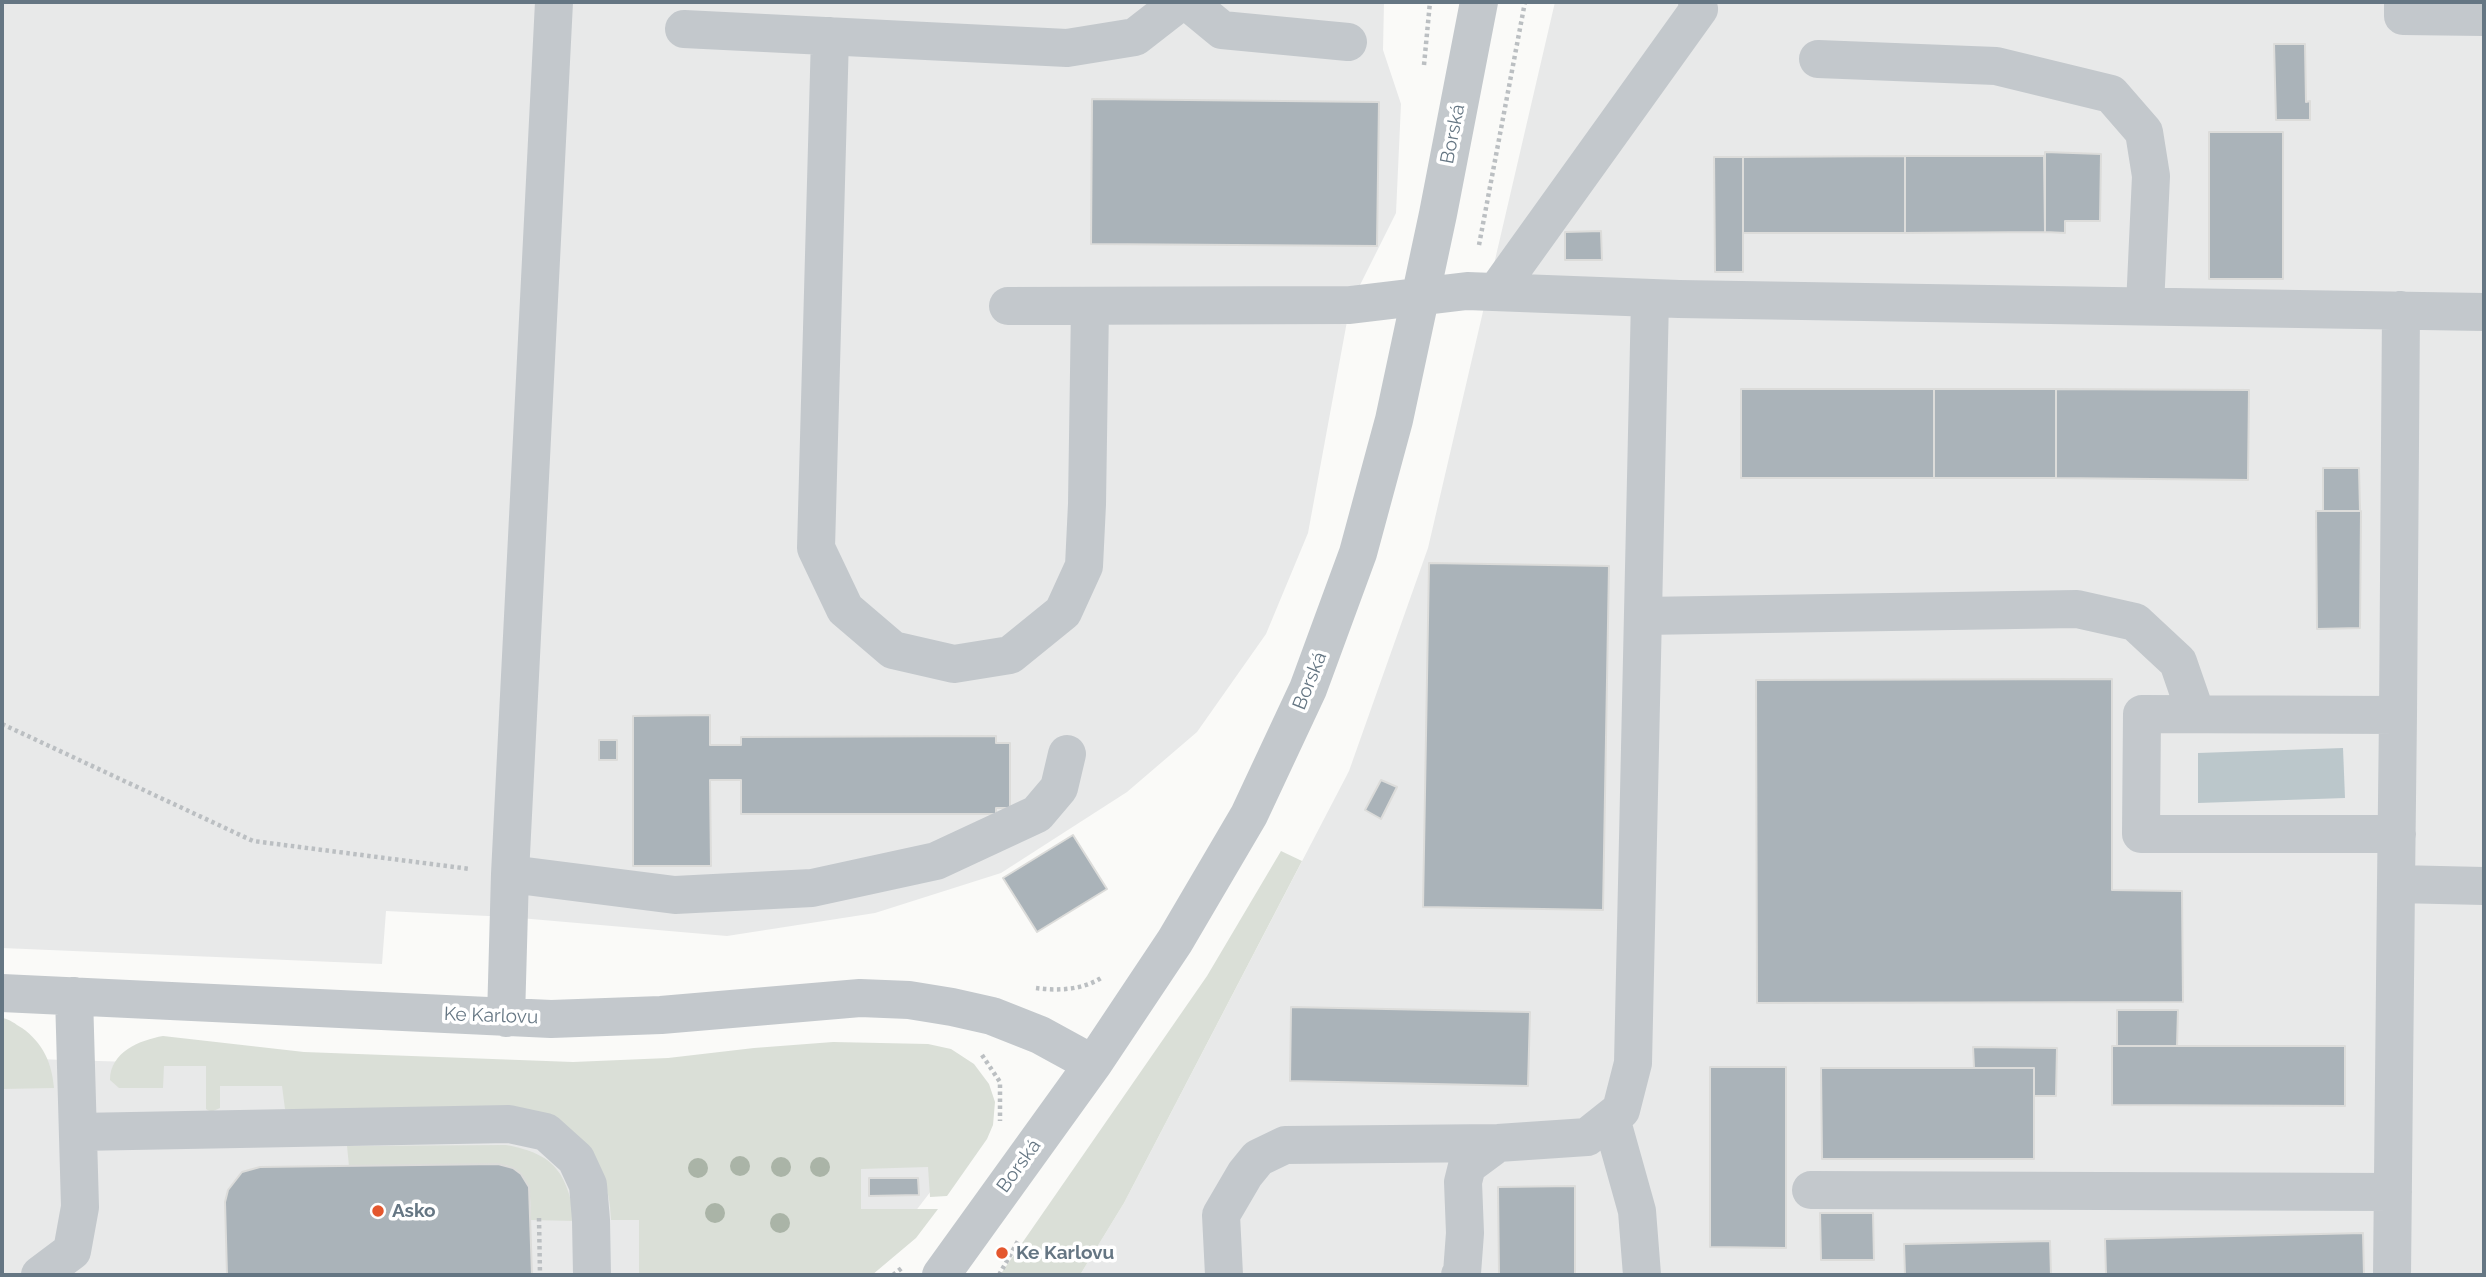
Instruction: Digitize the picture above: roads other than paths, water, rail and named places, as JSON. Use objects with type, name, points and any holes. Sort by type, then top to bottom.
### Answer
[{"type":"street","points":[[506,1018],[510,874],[554,2]]},
{"type":"street","points":[[684,29],[1067,48],[1135,37],[1180,2]]},
{"type":"street","points":[[1188,2],[1222,30],[1348,42]]},
{"type":"street","name":"Borská","points":[[924,1269],[1093,1064],[1175,941],[1250,815],[1308,689],[1358,553],[1394,420],[1479,2]]},
{"type":"street","points":[[1481,291],[1699,9],[1697,2]]},
{"type":"street","points":[[2403,2],[2403,16],[2484,17]]},
{"type":"street","points":[[830,36],[816,548],[845,609],[893,650],[954,664],[1010,655],[1063,612],[1084,566],[1090,306]]},
{"type":"street","points":[[1818,59],[1996,66],[2111,94],[2144,132],[2151,176],[2146,306]]},
{"type":"street","points":[[1008,306],[1350,305],[1481,291],[1650,298],[2484,312]]},
{"type":"street","points":[[1224,1275],[1221,1215],[1245,1174],[1258,1158],[1285,1145],[1498,1143],[1587,1137],[1621,1110],[1633,1063],[1650,298]]},
{"type":"street","points":[[2392,1275],[2401,310]]},
{"type":"street","points":[[1643,615],[2077,609],[2135,622],[2178,662],[2196,714]]},
{"type":"street","points":[[2397,834],[2141,834],[2142,714],[2398,715]]},
{"type":"street","points":[[510,874],[675,895],[812,888],[936,861],[1037,814],[1059,788],[1068,754]]},
{"type":"street","points":[[2396,884],[2484,886]]},
{"type":"street","name":"Ke Karlovu","points":[[2,993],[506,1018],[661,1015],[860,998],[931,1003],[992,1016],[1040,1035],[1093,1064]]},
{"type":"street","points":[[40,1275],[72,1251],[80,1207],[74,996]]},
{"type":"street","points":[[1611,1118],[1637,1211],[1642,1275]]},
{"type":"street","points":[[78,1132],[509,1124],[546,1132],[576,1159],[588,1185],[592,1275]]},
{"type":"street","points":[[1460,1275],[1465,1233],[1463,1182],[1467,1166],[1498,1143]]},
{"type":"street","points":[[1811,1190],[2393,1192]]},
{"type":"place","name":"Asko","points":[[378,1211]]},
{"type":"place","name":"Ke Karlovu","points":[[1002,1253]]}]
